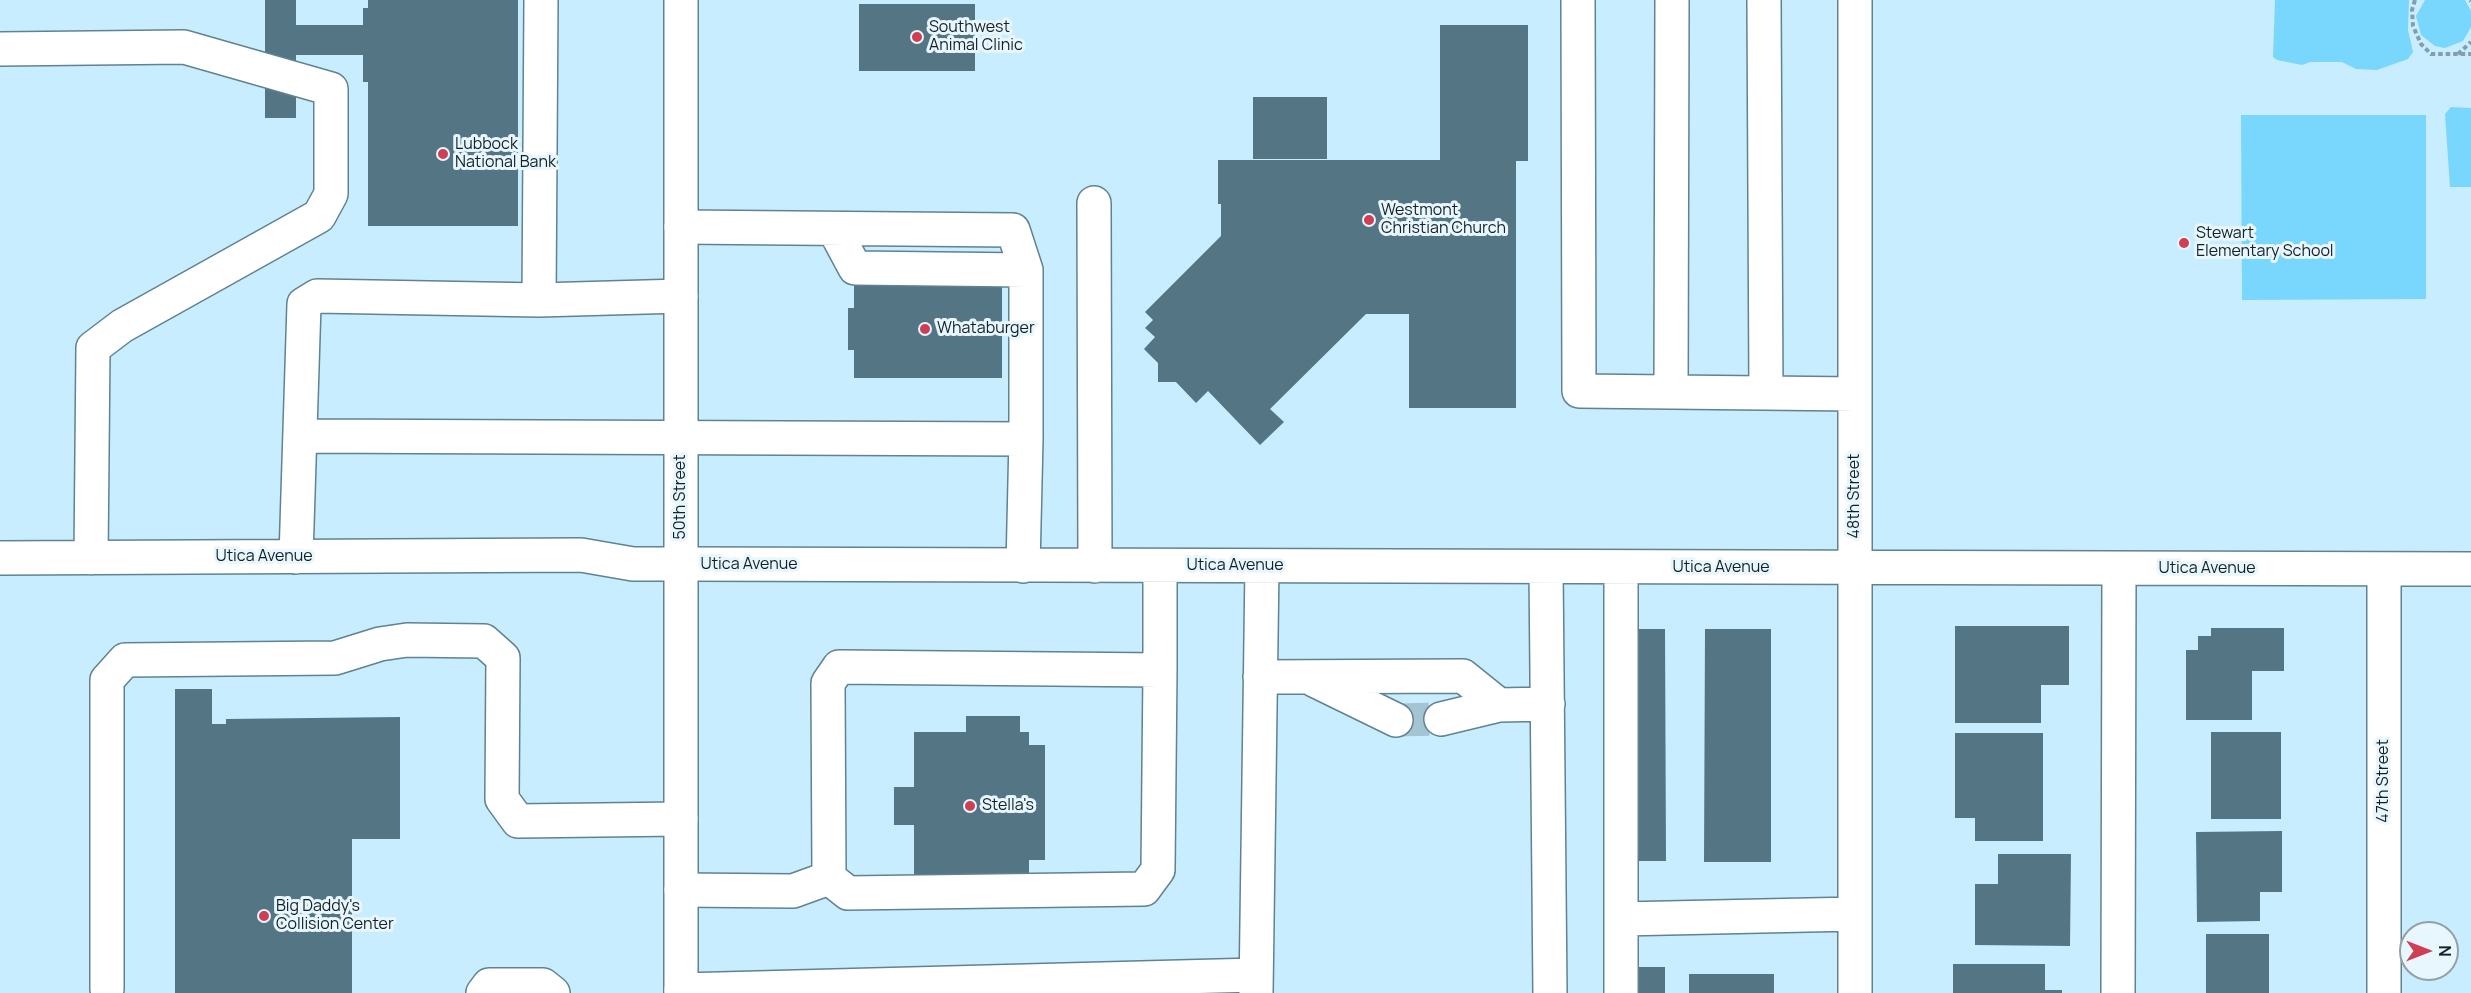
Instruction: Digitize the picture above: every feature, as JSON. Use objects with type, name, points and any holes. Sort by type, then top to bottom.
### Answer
[{"type":"street","points":[[539,300],[541,0]]},
{"type":"street","name":"50th Street","points":[[681,0],[681,991]]},
{"type":"street","points":[[1578,0],[1579,391],[1855,394]]},
{"type":"street","points":[[1671,392],[1672,0]]},
{"type":"street","points":[[1764,0],[1766,393]]},
{"type":"street","name":"48th Street","points":[[1855,0],[1855,993]]},
{"type":"street","points":[[0,49],[184,48],[331,89],[331,194],[319,216],[122,326],[93,348],[91,558]]},
{"type":"street","points":[[1094,203],[1095,566]]},
{"type":"street","points":[[681,227],[1013,230],[1026,270],[1023,566]]},
{"type":"street","points":[[296,556],[304,304],[317,296],[539,300],[681,296]]},
{"type":"street","points":[[300,436],[1026,439]]},
{"type":"street","name":"Utica Avenue","points":[[0,558],[581,555],[633,564],[2471,569]]},
{"type":"street","points":[[830,879],[848,893],[1144,889],[1158,870],[1160,566]]},
{"type":"street","points":[[681,991],[1256,984],[1262,566]]},
{"type":"street","points":[[1546,568],[1550,993]]},
{"type":"street","points":[[1621,568],[1622,993]]},
{"type":"street","points":[[2118,993],[2119,569]]},
{"type":"street","name":"47th Street","points":[[2384,569],[2384,993]]},
{"type":"street","points":[[107,989],[107,680],[125,660],[335,658],[380,644],[407,640],[484,641],[503,658],[502,800],[518,821],[681,819]]},
{"type":"street","points":[[830,879],[828,683],[839,667],[1160,670]]},
{"type":"street","points":[[1260,677],[1463,676],[1499,705]]},
{"type":"street","points":[[1310,677],[1396,720]]},
{"type":"street","points":[[1441,719],[1499,705],[1548,704]]},
{"type":"street","points":[[681,890],[793,891],[830,879]]},
{"type":"street","points":[[1621,919],[1855,914]]},
{"type":"street","points":[[483,993],[489,985],[543,985],[553,993]]},
{"type":"path","points":[[2415,0],[2412,10],[2413,26],[2421,44],[2430,54],[2471,54]]},
{"type":"path","points":[[2457,54],[2471,42]]},
{"type":"shaded area","points":[[2275,0],[2409,0],[2408,30],[2413,52],[2408,59],[2377,70],[2356,69],[2342,62],[2310,62],[2302,65],[2277,60],[2273,57]]},
{"type":"shaded area","points":[[2425,0],[2465,0],[2471,11],[2471,27],[2463,41],[2445,48],[2435,46],[2421,35],[2416,16]]},
{"type":"shaded area","points":[[2451,107],[2471,108],[2471,187],[2450,187],[2445,114]]},
{"type":"shaded area","points":[[2241,115],[2426,115],[2426,299],[2242,300]]},
{"type":"building","name":"Lubbock National Bank","points":[[265,0],[296,0],[296,25],[363,25],[363,8],[368,8],[368,0],[518,0],[518,226],[368,226],[368,82],[363,82],[363,55],[296,55],[296,118],[265,118]]},
{"type":"building","name":"Southwest Animal Clinic","points":[[859,4],[975,4],[975,71],[859,71]]},
{"type":"building","name":"Westmont Christian Church","points":[[1440,25],[1528,25],[1528,161],[1516,161],[1516,408],[1409,408],[1409,314],[1366,314],[1270,409],[1284,422],[1260,445],[1208,391],[1196,403],[1176,382],[1158,382],[1158,363],[1144,349],[1155,337],[1145,328],[1153,320],[1145,312],[1221,236],[1218,160],[1440,160]]},
{"type":"building","points":[[1253,97],[1327,97],[1327,159],[1253,159]]},
{"type":"building","name":"Whataburger","points":[[854,278],[1002,279],[1002,378],[854,378],[854,350],[848,350],[848,308],[854,308]]},
{"type":"building","points":[[1955,626],[2069,626],[2069,685],[2041,685],[2041,723],[1955,723]]},
{"type":"building","points":[[2211,628],[2284,628],[2284,671],[2252,671],[2252,720],[2186,720],[2186,650],[2198,650],[2198,636],[2211,636]]},
{"type":"building","points":[[1632,629],[1665,629],[1666,861],[1633,861]]},
{"type":"building","points":[[1705,629],[1771,629],[1771,862],[1704,862]]},
{"type":"building","name":"Big Daddy's Collision Center","points":[[175,689],[212,689],[212,724],[226,724],[226,719],[400,717],[400,839],[352,839],[352,993],[175,993]]},
{"type":"building","name":"Stella's","points":[[966,716],[1020,716],[1020,732],[1029,732],[1029,745],[1045,745],[1045,860],[1029,860],[1029,875],[914,875],[914,825],[894,825],[894,787],[914,787],[914,732],[966,732]]},
{"type":"building","points":[[2211,732],[2281,732],[2281,819],[2211,819]]},
{"type":"building","points":[[1955,733],[2043,733],[2043,841],[1975,841],[1975,818],[1955,818]]},
{"type":"building","points":[[2282,831],[2282,892],[2260,892],[2260,921],[2197,922],[2196,832]]},
{"type":"building","points":[[1998,854],[2071,854],[2070,946],[1975,945],[1975,884],[1998,884]]},
{"type":"building","points":[[2206,934],[2269,934],[2269,993],[2206,993]]},
{"type":"building","points":[[1953,964],[2045,964],[2045,990],[2062,990],[2062,993],[1953,993]]},
{"type":"building","points":[[1634,967],[1665,967],[1665,993],[1634,993]]},
{"type":"building","points":[[1689,974],[1774,974],[1774,993],[1689,993]]},
{"type":"tunnel","points":[[1396,720],[1441,719]]},
{"type":"place","name":"Southwest Animal Clinic","points":[[917,37]]},
{"type":"place","name":"Lubbock National Bank","points":[[443,154]]},
{"type":"place","name":"Westmont Christian Church","points":[[1369,220]]},
{"type":"place","name":"Stewart Elementary School","points":[[2184,243]]},
{"type":"place","name":"Whataburger","points":[[925,329]]},
{"type":"place","name":"Stella's","points":[[970,806]]},
{"type":"place","name":"Big Daddy's Collision Center","points":[[264,916]]}]
